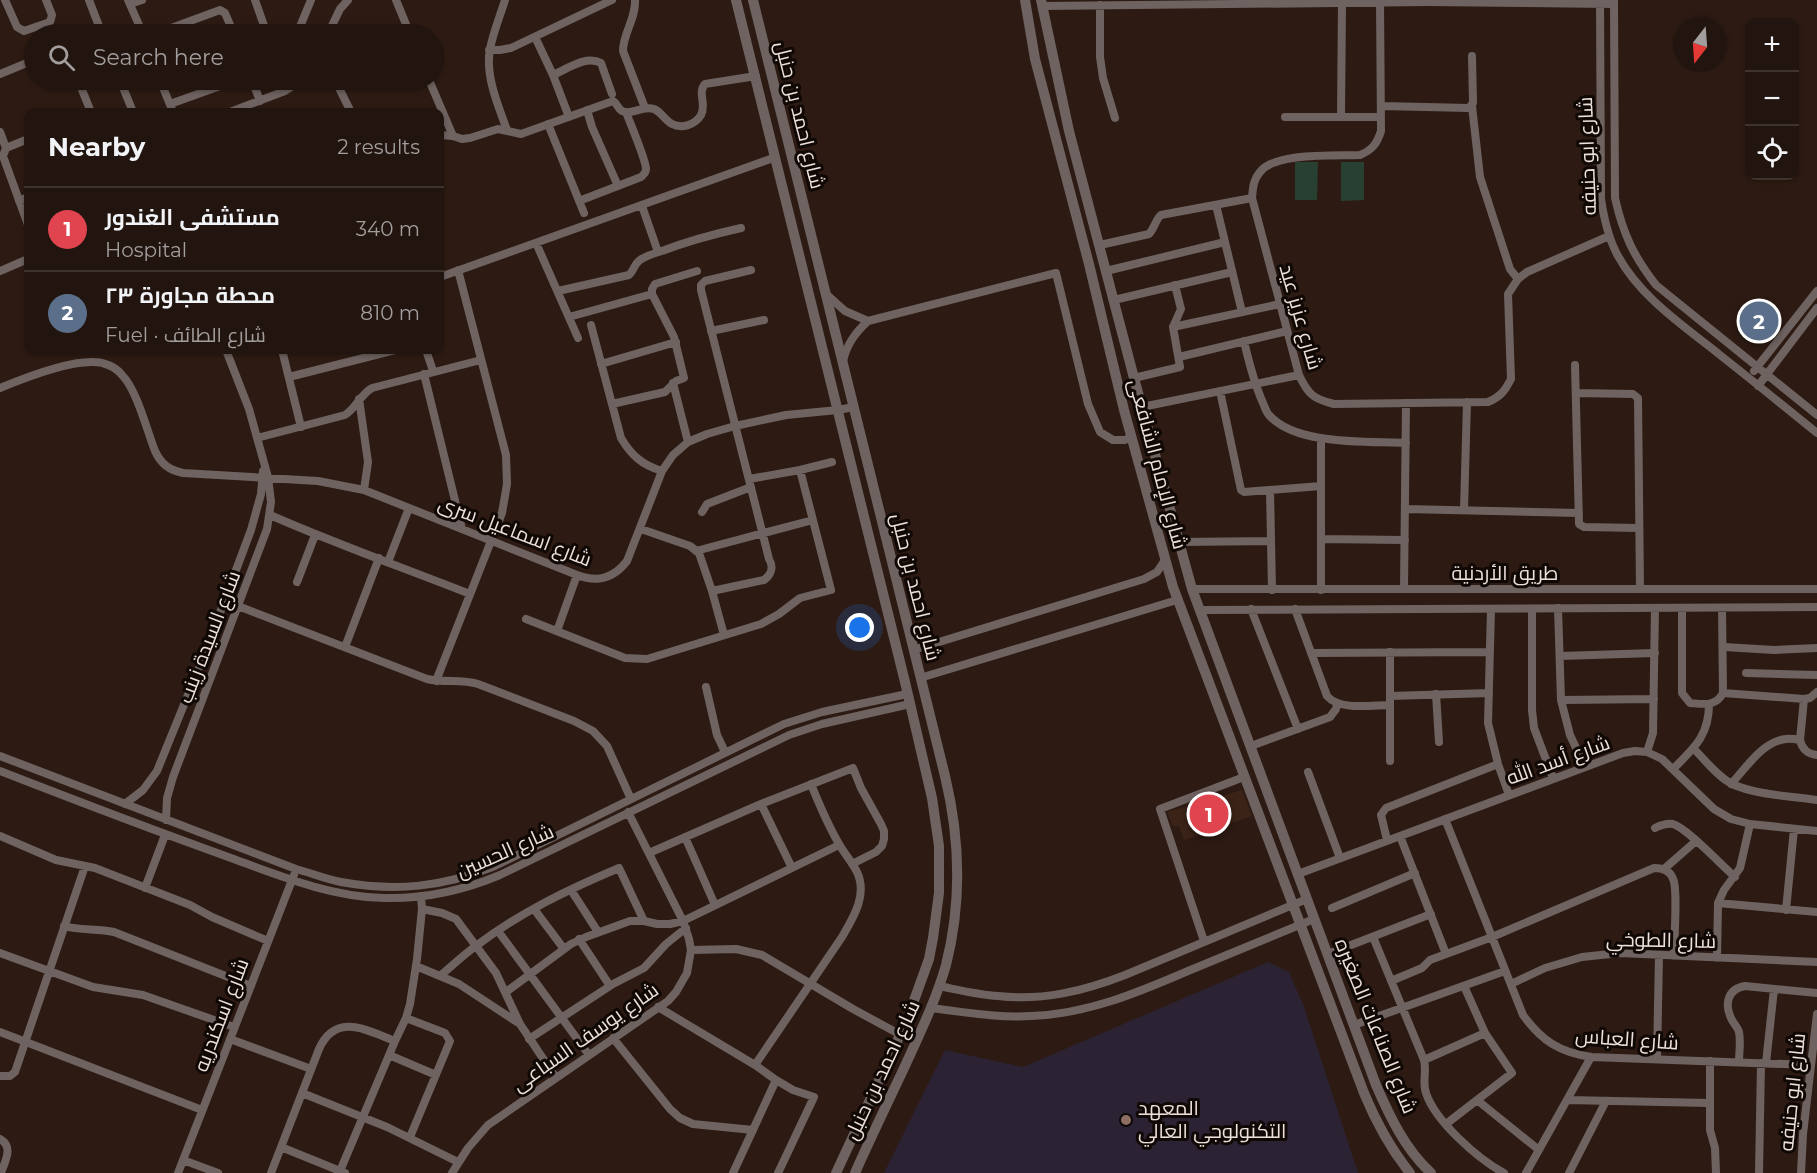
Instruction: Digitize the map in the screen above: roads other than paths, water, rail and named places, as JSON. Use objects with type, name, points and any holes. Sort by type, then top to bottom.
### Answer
[{"type":"street","points":[[6,0],[19,29],[24,30]]},
{"type":"street","points":[[46,0],[52,17],[47,24]]},
{"type":"street","points":[[89,0],[97,24]]},
{"type":"street","points":[[139,24],[129,2],[142,0]]},
{"type":"street","points":[[255,0],[263,24]]},
{"type":"street","points":[[301,24],[311,0]]},
{"type":"street","points":[[333,24],[340,9],[348,0]]},
{"type":"street","points":[[396,0],[406,24]]},
{"type":"street","points":[[506,0],[489,50],[494,91],[507,130]]},
{"type":"street","points":[[489,50],[511,48],[612,0]]},
{"type":"street","points":[[635,0],[633,18],[625,35],[623,51],[645,108]]},
{"type":"street","name":"شارع الإمام الشافعى","points":[[1025,0],[1035,59],[1131,437],[1165,560],[1177,600],[1300,925]]},
{"type":"street","points":[[1100,245],[1149,234],[1161,215],[1252,198],[1253,184],[1260,171],[1272,162],[1286,158],[1360,155],[1371,150],[1378,142],[1381,131],[1380,1]]},
{"type":"street","points":[[737,2],[754,3]]},
{"type":"street","name":"شارع احمد بن حنبل","points":[[737,2],[932,798],[939,848],[939,893],[929,959],[901,1035],[836,1173]]},
{"type":"street","name":"شارع ابو حنيفه","points":[[1600,2],[1601,199],[1609,236],[1618,256],[1646,293],[1675,319],[1817,433]]},
{"type":"street","points":[[1042,3],[1614,2]]},
{"type":"street","name":"شارع ابو حنيفه","points":[[1614,2],[1615,198],[1620,222],[1629,245],[1641,266],[1656,285],[1817,415]]},
{"type":"street","name":"شارع احمد بن حنبل","points":[[754,3],[950,799],[957,848],[957,896],[946,965],[931,1008],[855,1173]]},
{"type":"street","name":"شارع الإمام الشافعى","points":[[1042,3],[1069,131],[1192,589],[1314,919]]},
{"type":"street","points":[[1341,117],[1342,3]]},
{"type":"street","points":[[1100,4],[1102,78],[1115,118]]},
{"type":"street","points":[[181,24],[220,9],[225,13],[230,24]]},
{"type":"street","points":[[535,37],[569,117]]},
{"type":"street","points":[[1472,56],[1472,106],[1480,177],[1510,269],[1518,279],[1527,272],[1609,236]]},
{"type":"street","points":[[553,75],[588,60],[597,61],[601,63],[612,94]]},
{"type":"street","points":[[0,74],[24,64]]},
{"type":"street","points":[[444,135],[462,139],[470,138],[494,129],[521,134],[613,101],[617,103],[619,109],[626,112],[645,108],[655,110],[672,123],[686,126],[693,123],[702,112],[704,104],[701,93],[705,84],[756,76]]},
{"type":"street","points":[[82,90],[89,108]]},
{"type":"street","points":[[124,90],[131,108]]},
{"type":"street","points":[[164,90],[171,108],[212,90]]},
{"type":"street","points":[[256,90],[260,101]]},
{"type":"street","points":[[241,108],[287,90]]},
{"type":"street","points":[[340,90],[349,108]]},
{"type":"street","points":[[433,90],[441,108]]},
{"type":"street","points":[[1381,106],[1469,108],[1472,106]]},
{"type":"street","points":[[587,110],[618,186]]},
{"type":"street","points":[[579,201],[641,177],[646,168],[626,112]]},
{"type":"street","points":[[444,115],[453,136]]},
{"type":"street","points":[[1286,117],[1381,117]]},
{"type":"street","points":[[548,124],[584,213]]},
{"type":"street","points":[[0,132],[6,148],[3,156],[24,214]]},
{"type":"street","points":[[6,148],[24,141]]},
{"type":"street","points":[[444,275],[776,157]]},
{"type":"street","name":"شارع عزيز عيد","points":[[1252,198],[1299,375],[1306,389],[1318,400],[1334,404],[1488,402],[1497,398],[1511,379],[1508,294],[1518,279]]},
{"type":"street","points":[[19,201],[24,199]]},
{"type":"street","points":[[1216,205],[1242,312]]},
{"type":"street","points":[[642,206],[658,252]]},
{"type":"street","points":[[558,291],[629,275],[633,273],[640,260],[658,252],[688,241],[741,228]]},
{"type":"street","points":[[1106,271],[1225,242]]},
{"type":"street","points":[[536,243],[578,338]]},
{"type":"street","points":[[0,271],[24,261]]},
{"type":"street","points":[[436,681],[502,513],[507,484],[506,455],[458,270]]},
{"type":"street","points":[[712,591],[764,580],[769,576],[772,564],[700,290],[701,285],[708,280],[751,270]]},
{"type":"street","points":[[612,404],[665,392],[673,383],[684,378],[676,342],[652,294],[652,289],[655,284],[697,271]]},
{"type":"street","points":[[1114,300],[1232,272]]},
{"type":"street","points":[[843,362],[851,339],[868,321],[1056,273],[1088,405],[1100,432],[1113,440],[1125,440],[1131,437]]},
{"type":"street","points":[[1134,378],[1178,368],[1181,365],[1173,327],[1181,309],[1175,285]]},
{"type":"street","points":[[1095,290],[1110,286]]},
{"type":"street","points":[[1749,377],[1817,291]]},
{"type":"street","points":[[569,317],[652,294]]},
{"type":"street","points":[[826,294],[845,311],[868,321]]},
{"type":"street","points":[[1173,327],[1280,304]]},
{"type":"street","points":[[1758,386],[1817,308]]},
{"type":"street","points":[[711,331],[765,320]]},
{"type":"street","points":[[591,325],[621,438],[638,460],[651,468],[662,471]]},
{"type":"street","points":[[1179,357],[1287,331]]},
{"type":"street","points":[[601,364],[676,342]]},
{"type":"street","points":[[1244,342],[1254,384],[1269,415],[1284,427],[1302,435],[1321,439],[1406,443]]},
{"type":"street","name":"شارع السيدة زينب","points":[[166,820],[167,798],[173,777],[267,529],[270,515],[271,496],[265,477],[264,464],[230,354]]},
{"type":"street","points":[[283,354],[301,426]]},
{"type":"street","points":[[289,377],[378,354]]},
{"type":"street","points":[[426,354],[428,373],[462,529]]},
{"type":"street","points":[[257,438],[345,415],[372,388],[481,360]]},
{"type":"street","name":"شارع اسماعيل سرى","points":[[0,388],[29,376],[81,363],[95,362],[110,365],[122,374],[130,386],[154,452],[165,467],[183,473],[318,481],[364,490],[586,579],[600,579],[613,574],[627,561],[662,471],[673,455],[688,442],[735,426],[786,415],[854,407]]},
{"type":"street","points":[[1575,365],[1579,524],[1584,527],[1639,528]]},
{"type":"street","points":[[1142,407],[1299,375]]},
{"type":"street","points":[[673,383],[688,442]]},
{"type":"street","points":[[1220,391],[1240,490],[1244,492],[1321,486]]},
{"type":"street","points":[[1576,393],[1633,394],[1637,396],[1640,589]]},
{"type":"street","points":[[359,399],[368,462],[364,490]]},
{"type":"street","points":[[1464,510],[1467,402]]},
{"type":"street","points":[[1404,589],[1406,403]]},
{"type":"street","points":[[1321,439],[1321,590]]},
{"type":"street","points":[[702,512],[707,504],[750,483],[832,462]]},
{"type":"street","points":[[526,619],[625,658],[647,659],[771,620],[800,598],[831,590],[800,470]]},
{"type":"street","name":"شارع السيدة زينب","points":[[124,804],[143,790],[157,771],[252,530],[265,477]]},
{"type":"street","points":[[1270,490],[1272,590]]},
{"type":"street","points":[[388,562],[410,508]]},
{"type":"street","points":[[1405,509],[1579,513]]},
{"type":"street","points":[[270,515],[315,535],[470,594]]},
{"type":"street","points":[[696,551],[813,520]]},
{"type":"street","points":[[640,529],[690,546],[696,551],[712,591],[724,636]]},
{"type":"street","points":[[297,582],[315,535]]},
{"type":"street","points":[[1321,539],[1405,540]]},
{"type":"street","points":[[1179,542],[1271,541]]},
{"type":"street","points":[[345,647],[379,558]]},
{"type":"street","points":[[913,650],[1144,579],[1157,572],[1165,560]]},
{"type":"street","points":[[557,631],[578,575]]},
{"type":"street","name":"طريق الأردنية","points":[[1192,589],[1817,589]]},
{"type":"street","points":[[920,678],[1177,600]]},
{"type":"street","points":[[225,601],[436,681],[466,680],[574,721],[592,731],[607,746],[631,799]]},
{"type":"street","points":[[1558,608],[1561,700],[1570,735],[1585,767]]},
{"type":"street","points":[[1655,608],[1653,734],[1647,753],[1662,759],[1714,809],[1731,819],[1750,824],[1817,831]]},
{"type":"street","points":[[1682,608],[1682,693],[1690,703],[1709,704],[1718,701],[1723,693],[1722,608]]},
{"type":"street","name":"طريق الأردنية","points":[[1200,610],[1817,608]]},
{"type":"street","points":[[1251,609],[1298,729]]},
{"type":"street","points":[[1295,609],[1327,696],[1337,704],[1436,694],[1489,693]]},
{"type":"street","points":[[1491,609],[1488,723],[1498,764],[1509,795]]},
{"type":"street","points":[[1532,609],[1534,728],[1553,778]]},
{"type":"street","points":[[1724,647],[1774,650],[1817,648]]},
{"type":"street","points":[[1390,652],[1390,760]]},
{"type":"street","points":[[1311,653],[1490,652]]},
{"type":"street","points":[[1560,656],[1655,652]]},
{"type":"street","points":[[1746,673],[1817,675]]},
{"type":"street","points":[[706,687],[717,735],[725,752]]},
{"type":"street","points":[[1723,693],[1804,699],[1810,698],[1817,692]]},
{"type":"street","points":[[1436,694],[1439,742]]},
{"type":"street","name":"شارع الحسين","points":[[0,756],[296,869],[339,881],[406,888],[450,882],[472,876],[772,729],[802,717],[908,699]]},
{"type":"street","name":"شارع الحسين","points":[[0,771],[165,835],[292,880],[358,896],[422,897],[458,891],[500,875],[778,739],[908,699]]},
{"type":"street","points":[[1561,700],[1654,699]]},
{"type":"street","points":[[1804,699],[1801,745],[1807,753],[1817,755]]},
{"type":"street","points":[[1251,746],[1330,717],[1337,704]]},
{"type":"street","points":[[1673,769],[1701,739],[1709,716],[1709,704]]},
{"type":"street","points":[[772,729],[778,739]]},
{"type":"street","points":[[1731,784],[1762,750],[1773,742],[1786,738],[1800,740]]},
{"type":"street","points":[[1694,748],[1731,784],[1755,791],[1817,800]]},
{"type":"street","name":"شارع أسد الله","points":[[1298,873],[1623,753],[1635,751],[1647,753]]},
{"type":"street","points":[[1387,840],[1381,819],[1381,812],[1386,808],[1498,764]]},
{"type":"street","points":[[650,854],[761,804],[853,768],[881,824],[884,839],[882,846],[876,852],[852,864]]},
{"type":"street","points":[[1308,772],[1340,858]]},
{"type":"street","points":[[1204,941],[1160,809],[1244,777]]},
{"type":"street","points":[[755,1065],[845,932],[858,906],[860,884],[858,873],[839,845],[811,784]]},
{"type":"street","points":[[761,804],[792,868]]},
{"type":"street","name":"شارع يوسف السباعى","points":[[452,1173],[474,1140],[488,1125],[658,1007],[676,993],[682,983],[687,972],[691,950],[685,924],[628,812]]},
{"type":"street","name":"شارع العباس","points":[[1445,819],[1523,1015],[1534,1031],[1550,1044],[1577,1055],[1591,1057],[1810,1065]]},
{"type":"street","points":[[1655,828],[1662,824],[1676,825],[1735,877]]},
{"type":"street","points":[[1717,958],[1718,903],[1724,890],[1735,877],[1743,858],[1750,824]]},
{"type":"street","points":[[1786,910],[1794,829]]},
{"type":"street","points":[[145,888],[165,835]]},
{"type":"street","points":[[0,836],[56,860],[85,866],[190,905],[212,917],[268,940]]},
{"type":"street","points":[[1401,836],[1446,954]]},
{"type":"street","points":[[685,837],[716,905]]},
{"type":"street","points":[[1664,869],[1696,842]]},
{"type":"street","points":[[529,1039],[610,986],[644,968],[685,924],[716,905],[839,845]]},
{"type":"street","points":[[939,848],[957,848]]},
{"type":"street","points":[[0,1076],[10,1076],[15,1072],[85,866]]},
{"type":"street","points":[[495,866],[500,875]]},
{"type":"street","points":[[440,976],[476,946],[534,909],[619,868],[644,921]]},
{"type":"street","points":[[1391,981],[1422,968],[1430,960],[1492,937],[1654,868],[1664,869],[1670,873],[1675,884],[1674,956]]},
{"type":"street","name":"شارع اسكندريه","points":[[178,1173],[296,869]]},
{"type":"street","points":[[1332,908],[1415,873]]},
{"type":"street","points":[[571,890],[598,932]]},
{"type":"street","points":[[282,1147],[338,1171],[406,1018],[412,997],[422,897]]},
{"type":"street","points":[[939,986],[998,996],[1030,998],[1063,995],[1094,987],[1307,899]]},
{"type":"street","points":[[1718,903],[1817,912]]},
{"type":"street","points":[[422,909],[442,913],[456,919],[490,964],[520,1024],[556,1077]]},
{"type":"street","points":[[534,909],[564,949]]},
{"type":"street","points":[[1328,954],[1431,914]]},
{"type":"street","points":[[931,1008],[996,1016],[1031,1016],[1066,1013],[1101,1005],[1134,994],[1314,919]]},
{"type":"street","name":"شارع الصناعات الصغيره","points":[[1314,919],[1389,1116],[1407,1144],[1431,1173]]},
{"type":"street","points":[[506,992],[579,939],[630,921],[685,924]]},
{"type":"street","name":"شارع الصناعات الصغيره","points":[[1300,925],[1377,1125],[1395,1155],[1410,1173]]},
{"type":"street","points":[[64,926],[114,932],[251,986]]},
{"type":"street","points":[[498,931],[589,1055]]},
{"type":"street","points":[[1372,937],[1424,1060],[1426,1094],[1446,1124],[1467,1148],[1504,1173]]},
{"type":"street","points":[[579,939],[610,986]]},
{"type":"street","points":[[691,950],[729,948],[755,952],[901,1035]]},
{"type":"street","points":[[0,953],[93,987],[143,995],[234,1027]]},
{"type":"street","name":"شارع الطوخي","points":[[1510,984],[1545,968],[1582,957],[1620,953],[1817,962]]},
{"type":"street","points":[[1657,1059],[1659,955]]},
{"type":"street","points":[[416,966],[459,984],[520,1024]]},
{"type":"street","points":[[1354,1025],[1505,971]]},
{"type":"street","points":[[1446,1124],[1512,1073],[1485,1033],[1464,986]]},
{"type":"street","points":[[1739,1062],[1738,1030],[1726,1006],[1730,994],[1739,987],[1745,986],[1817,993]]},
{"type":"street","points":[[1759,1173],[1764,1063],[1774,989]]},
{"type":"street","points":[[658,1007],[776,1080],[814,1097],[778,1173]]},
{"type":"street","name":"شارع ابو حنيفه","points":[[1801,1173],[1810,1065],[1814,1054],[1817,1014]]},
{"type":"street","points":[[406,1018],[445,1033],[448,1036],[449,1045],[410,1137]]},
{"type":"street","points":[[271,1173],[322,1041],[335,1029],[352,1026],[395,1041]]},
{"type":"street","points":[[0,1032],[202,1110]]},
{"type":"street","points":[[1424,1060],[1485,1033]]},
{"type":"street","points":[[613,1038],[670,1109],[680,1118],[693,1124],[753,1130]]},
{"type":"street","points":[[230,1039],[311,1069]]},
{"type":"street","points":[[390,1055],[436,1075]]},
{"type":"street","points":[[1526,1173],[1591,1057]]},
{"type":"street","points":[[1710,1061],[1710,1130],[1716,1157],[1716,1173]]},
{"type":"street","points":[[733,1173],[776,1080]]},
{"type":"street","points":[[302,1093],[363,1116],[458,1162]]},
{"type":"street","points":[[1807,1097],[1817,1098]]},
{"type":"street","points":[[1477,1100],[1539,1150]]},
{"type":"street","points":[[1567,1100],[1710,1103]]},
{"type":"street","points":[[1569,1173],[1606,1101]]},
{"type":"street","points":[[856,1130],[872,1137]]},
{"type":"street","points":[[0,1139],[6,1142],[8,1147],[1,1173]]},
{"type":"street","points":[[183,1160],[218,1173]]},
{"type":"place","name":"محطة مجاورة ٢٣","points":[[1759,321]]},
{"type":"place","name":"مستشفى الغندور","points":[[1209,814]]},
{"type":"place","name":"المعهد التكنولوجي العالي","points":[[1126,1120]]}]
